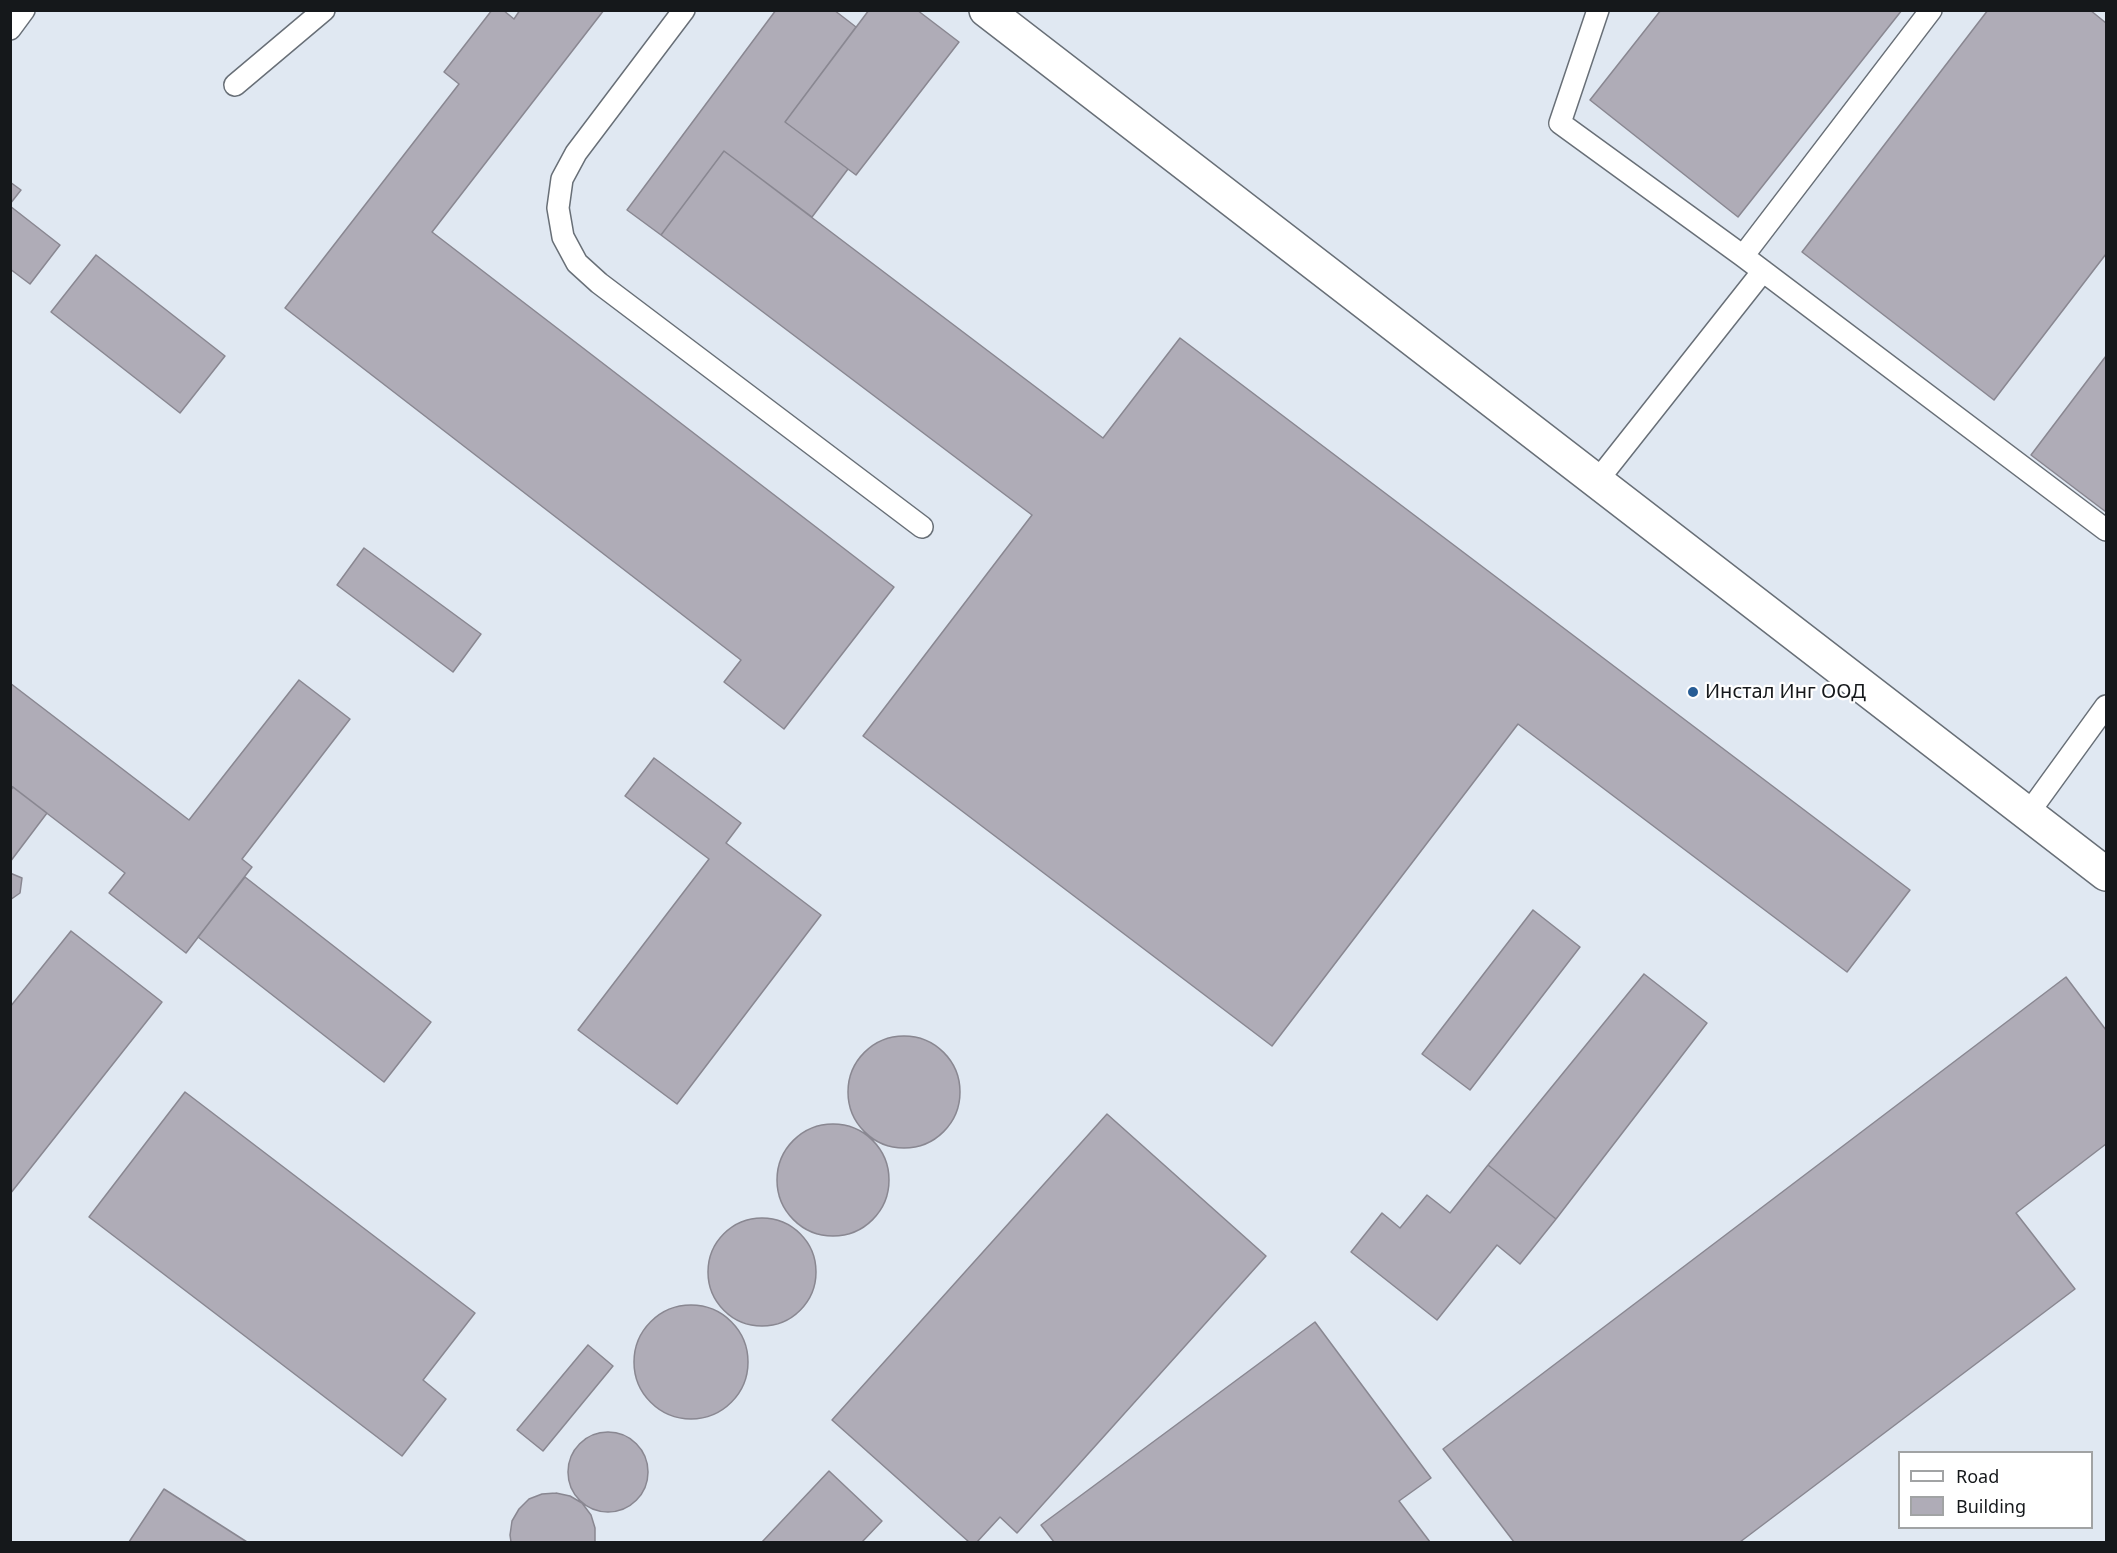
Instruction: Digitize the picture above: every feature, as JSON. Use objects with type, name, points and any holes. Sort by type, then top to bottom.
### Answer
[{"type":"street","points":[[986,10],[2106,874]]},
{"type":"lane","points":[[10,29],[24,10]]},
{"type":"lane","points":[[235,85],[324,10]]},
{"type":"lane","points":[[684,10],[576,153],[562,179],[558,208],[563,237],[577,263],[599,284],[922,527]]},
{"type":"lane","points":[[1598,10],[1560,123],[1743,256],[2106,530]]},
{"type":"lane","points":[[1743,256],[1930,10]]},
{"type":"lane","points":[[1597,481],[1763,272]]},
{"type":"lane","points":[[2027,814],[2106,706]]},
{"type":"building","points":[[492,10],[503,10],[514,19],[520,10],[604,10],[432,232],[894,587],[784,729],[724,682],[741,660],[285,308],[459,84],[444,72]]},
{"type":"building","points":[[776,10],[834,10],[856,27],[785,122],[848,169],[812,217],[724,151],[661,235],[627,210]]},
{"type":"building","points":[[869,10],[917,10],[959,42],[856,175],[785,122]]},
{"type":"building","points":[[1661,10],[1902,10],[1738,217],[1590,100]]},
{"type":"building","points":[[1988,10],[2090,10],[2106,23],[2106,254],[1994,400],[1802,252]]},
{"type":"building","points":[[724,151],[1103,438],[1180,338],[1910,890],[1847,972],[1518,724],[1272,1046],[863,736],[1032,515],[661,235]]},
{"type":"building","points":[[10,182],[21,190],[10,204]]},
{"type":"building","points":[[10,206],[60,245],[30,284],[10,269]]},
{"type":"building","points":[[96,255],[225,356],[180,413],[51,312]]},
{"type":"building","points":[[2106,356],[2106,512],[2031,455]]},
{"type":"building","points":[[364,548],[481,634],[453,672],[337,585]]},
{"type":"building","points":[[299,680],[350,719],[242,859],[252,867],[186,953],[109,893],[125,873],[10,785],[10,683],[189,820]]},
{"type":"building","points":[[654,758],[741,823],[726,843],[821,915],[677,1104],[578,1030],[709,859],[625,796]]},
{"type":"building","points":[[13,787],[47,813],[10,862],[10,791]]},
{"type":"building","points":[[10,873],[22,878],[20,893],[10,900]]},
{"type":"building","points":[[245,877],[431,1022],[384,1082],[198,937]]},
{"type":"building","points":[[1533,910],[1580,947],[1470,1090],[1422,1054]]},
{"type":"building","points":[[71,931],[162,1002],[10,1194],[10,1007]]},
{"type":"building","points":[[1644,974],[1707,1023],[1556,1219],[1488,1165]]},
{"type":"building","points":[[2066,977],[2106,1030],[2106,1144],[2016,1213],[2075,1289],[1740,1542],[1514,1542],[1443,1449]]},
{"type":"building","points":[[904,1036],[925,1041],[943,1053],[955,1071],[960,1092],[955,1113],[943,1131],[925,1143],[904,1148],[883,1143],[865,1131],[853,1113],[848,1092],[853,1071],[865,1053],[883,1041]]},
{"type":"building","points":[[185,1092],[475,1313],[423,1380],[446,1399],[402,1456],[89,1217]]},
{"type":"building","points":[[1107,1114],[1266,1256],[1017,1533],[1000,1517],[977,1542],[969,1542],[832,1420]]},
{"type":"building","points":[[833,1124],[854,1129],[872,1141],[884,1159],[889,1180],[884,1201],[872,1219],[854,1231],[833,1236],[812,1231],[794,1219],[782,1201],[777,1180],[782,1159],[794,1141],[812,1129]]},
{"type":"building","points":[[1488,1165],[1556,1219],[1520,1264],[1497,1245],[1437,1320],[1351,1252],[1382,1213],[1400,1228],[1427,1195],[1450,1213]]},
{"type":"building","points":[[762,1218],[783,1222],[800,1234],[812,1251],[816,1272],[812,1293],[800,1310],[783,1322],[762,1326],[741,1322],[724,1310],[712,1293],[708,1272],[712,1251],[724,1234],[741,1222]]},
{"type":"building","points":[[691,1305],[713,1309],[731,1322],[744,1340],[748,1362],[744,1384],[731,1402],[713,1415],[691,1419],[669,1415],[651,1402],[638,1384],[634,1362],[638,1340],[651,1322],[669,1309]]},
{"type":"building","points":[[1315,1322],[1431,1478],[1399,1501],[1430,1542],[1054,1542],[1041,1525]]},
{"type":"building","points":[[588,1345],[613,1366],[543,1451],[517,1430]]},
{"type":"building","points":[[600,1432],[616,1432],[630,1439],[641,1450],[648,1464],[645,1487],[630,1505],[616,1512],[600,1512],[586,1505],[575,1494],[568,1480],[568,1464],[575,1450],[586,1439]]},
{"type":"building","points":[[829,1471],[882,1521],[862,1542],[762,1542]]},
{"type":"building","points":[[164,1489],[247,1542],[129,1542]]},
{"type":"building","points":[[556,1493],[570,1496],[582,1503],[591,1515],[595,1528],[595,1542],[511,1542],[512,1521],[519,1509],[529,1499],[542,1494]]},
{"type":"place","name":"Инстал Инг ООД","points":[[1693,692]]}]
